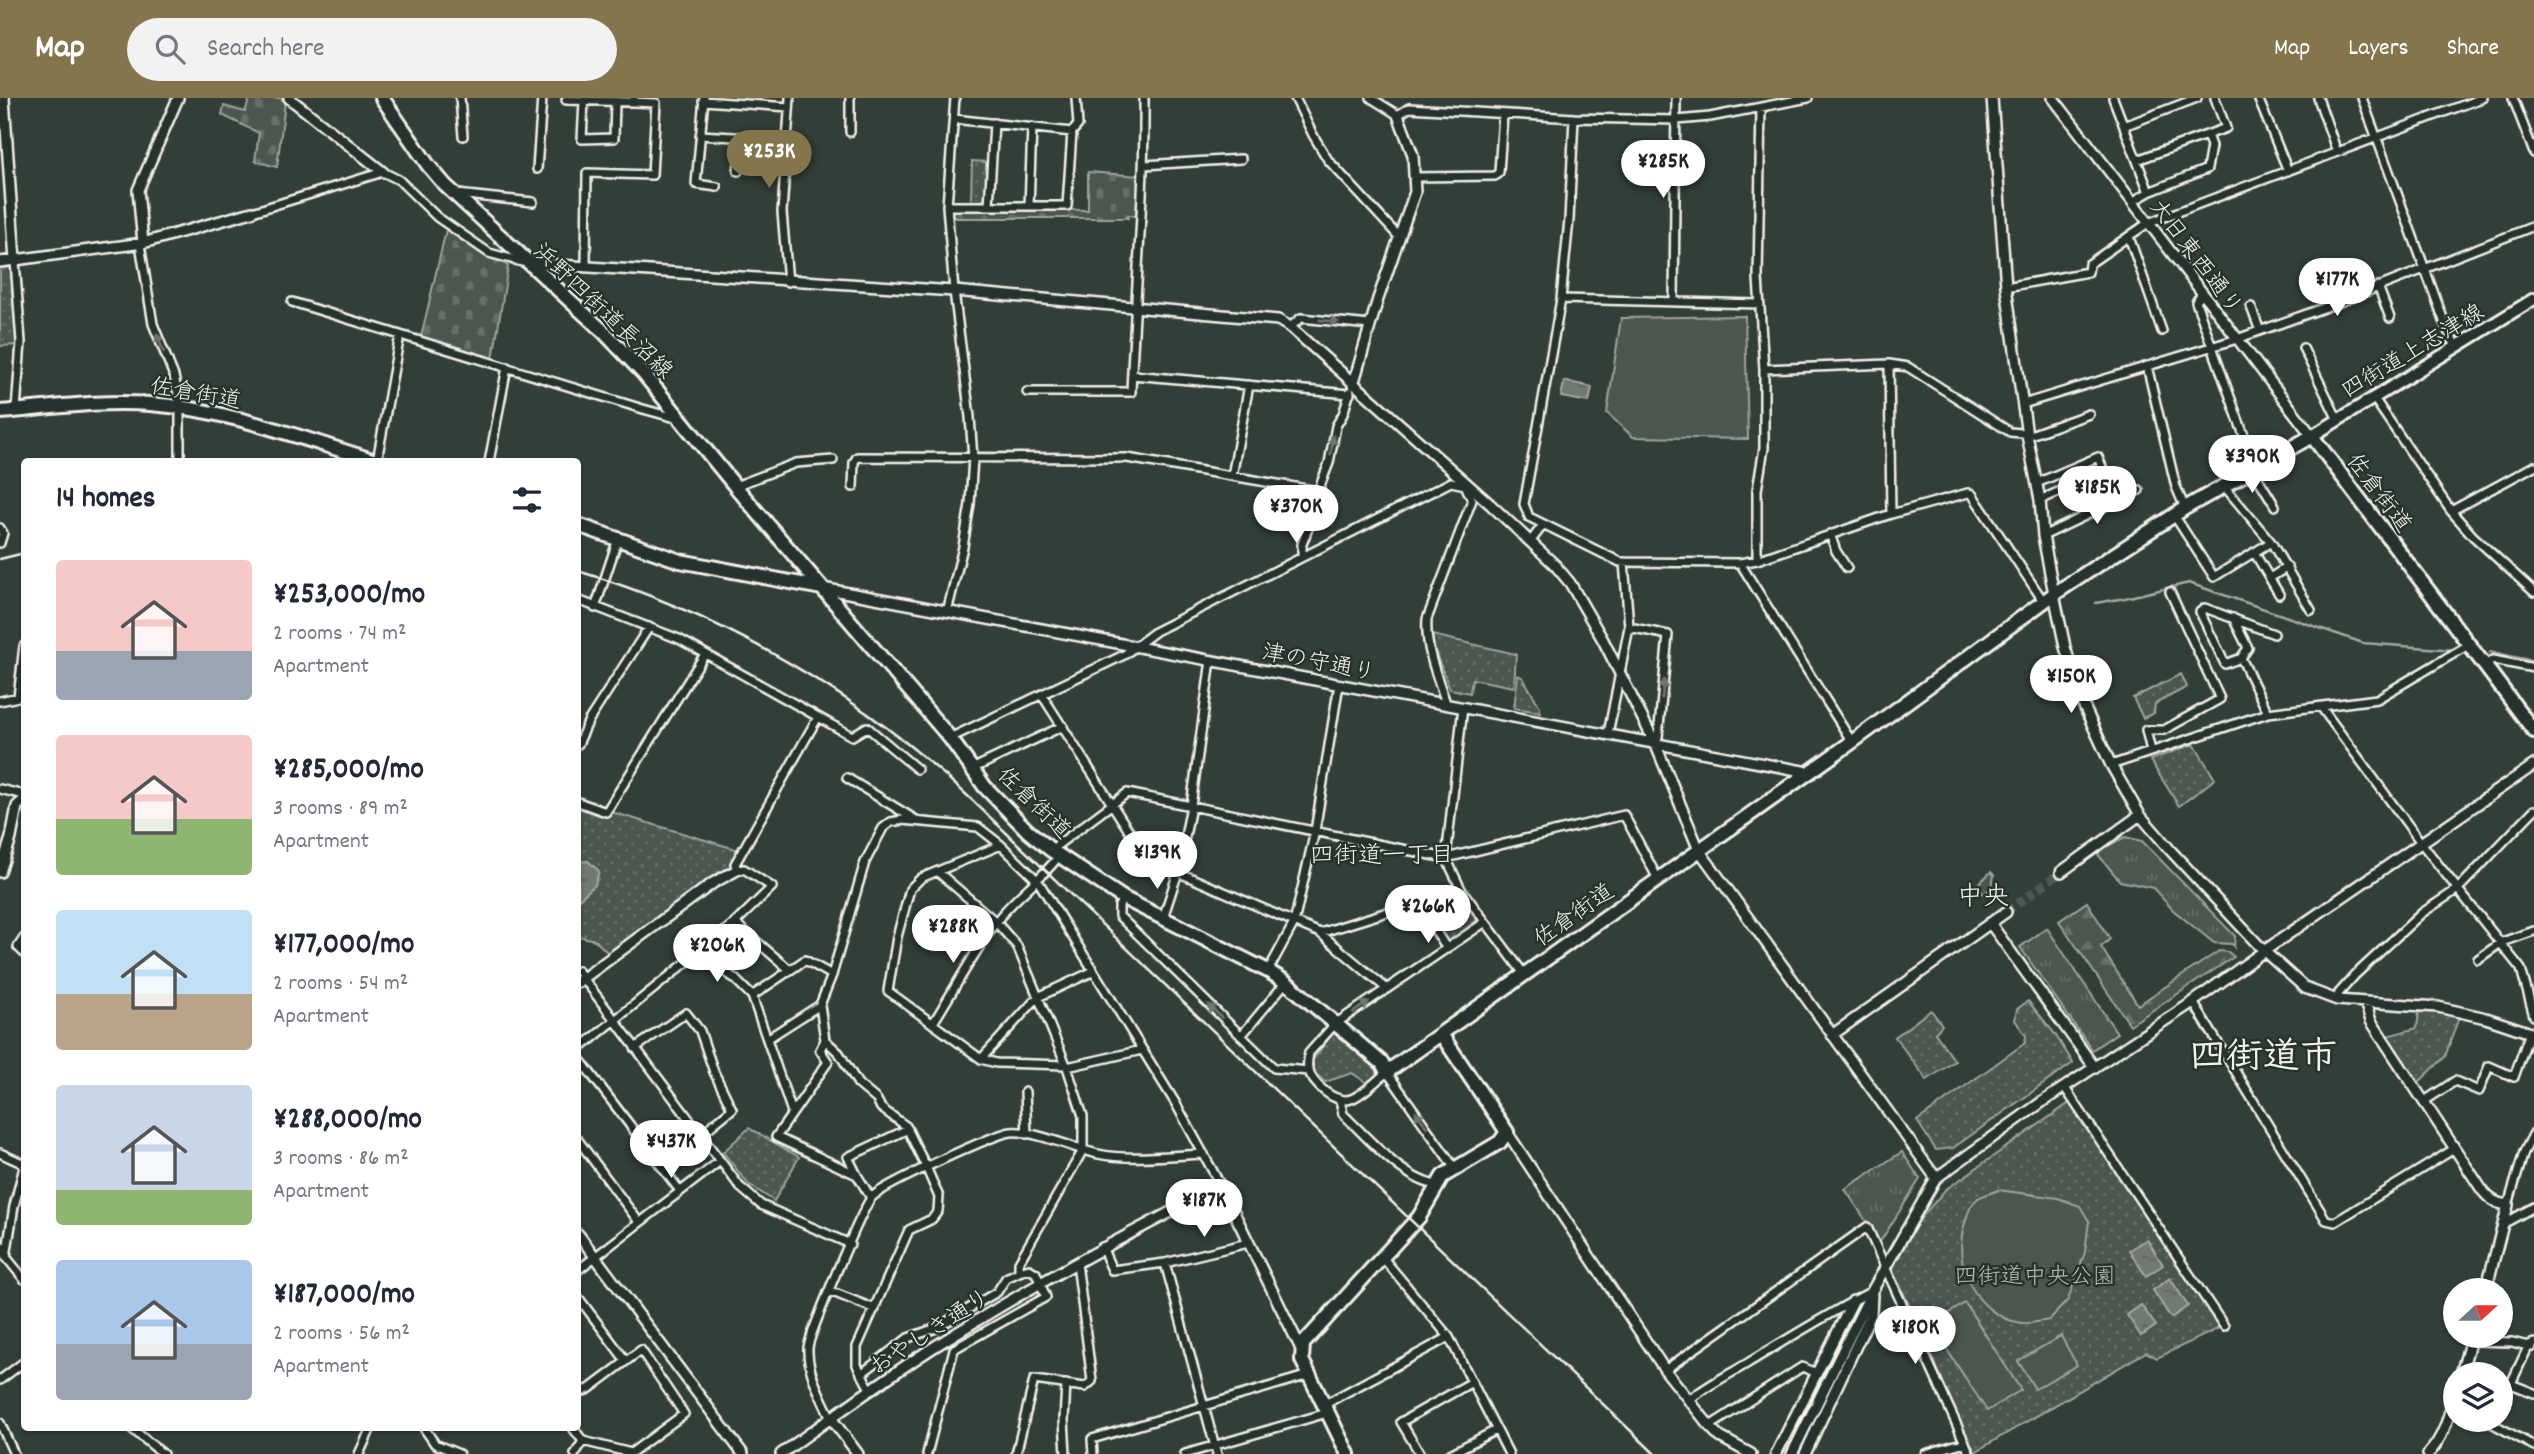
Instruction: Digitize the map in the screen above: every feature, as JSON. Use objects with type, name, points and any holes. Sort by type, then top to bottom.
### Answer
[{"type":"main road","name":"浜野四街道長沼線","points":[[382,98],[428,166],[526,263],[626,355],[822,588]]},
{"type":"main road","name":"四街道上志津線","points":[[2312,436],[2532,303]]},
{"type":"main road","name":"佐倉街道","points":[[0,412],[128,403],[180,407],[251,423],[365,458]]},
{"type":"main road","name":"佐倉街道","points":[[822,588],[950,738],[1003,807],[1055,853],[1123,898],[1286,982],[1382,1063],[1387,1072],[1852,742],[2049,598],[2180,511],[2312,436],[2534,731]]},
{"type":"main road","points":[[581,526],[706,568],[822,588]]},
{"type":"main road","points":[[1348,1454],[1302,1360],[1301,1349],[1306,1338],[1426,1209],[1443,1176],[1500,1142],[1507,1132],[1441,1034]]},
{"type":"street","points":[[4,98],[4,143],[21,342],[16,411]]},
{"type":"street","points":[[178,98],[138,190],[141,244],[153,324],[174,376],[180,407],[180,458]]},
{"type":"street","points":[[289,98],[383,172],[399,180],[437,217],[489,253],[526,263],[954,291],[1278,320],[1290,327],[1351,389],[1530,542],[1570,583],[1621,674],[1655,743],[1699,850],[1936,1178]]},
{"type":"street","points":[[460,98],[463,136]]},
{"type":"street","points":[[537,169],[542,98]]},
{"type":"street","points":[[850,98],[850,132]]},
{"type":"street","points":[[947,612],[963,547],[970,504],[973,457],[947,206],[955,98]]},
{"type":"street","points":[[947,206],[1067,206],[1072,132],[1078,125],[1076,98]]},
{"type":"street","points":[[1027,392],[1131,392],[1144,165],[1144,98]]},
{"type":"street","points":[[1295,98],[1328,160],[1400,237]]},
{"type":"street","points":[[1302,557],[1302,544],[1317,506],[1318,491],[1329,463],[1336,426],[1343,414],[1412,202],[1415,177],[1409,142],[1398,115],[1371,98]]},
{"type":"street","points":[[1675,302],[1676,98]]},
{"type":"street","points":[[1398,115],[1409,108],[1574,118],[1677,120],[1710,117],[1808,98]]},
{"type":"street","points":[[1992,98],[2006,287],[2027,435],[2040,500],[2049,598],[2078,689],[2110,765],[2140,815],[2264,951],[2305,988],[2337,1000],[2438,1007],[2486,1018],[2532,1033],[2514,1077],[2489,1066],[2479,1091],[2455,1081],[2423,1102]]},
{"type":"street","name":"大日東西通り","points":[[2053,98],[2312,436]]},
{"type":"street","points":[[2113,98],[2149,192]]},
{"type":"street","points":[[2124,126],[2197,98]]},
{"type":"street","points":[[2137,160],[2226,128],[2215,98]]},
{"type":"street","points":[[2258,98],[2288,171]]},
{"type":"street","points":[[2318,98],[2337,152]]},
{"type":"street","points":[[2362,98],[2447,329],[2457,348]]},
{"type":"street","points":[[2513,98],[2534,153]]},
{"type":"street","points":[[2006,287],[2088,272],[2090,264],[2148,223],[2476,99]]},
{"type":"street","points":[[566,100],[634,100],[656,103],[652,175],[587,173],[586,267]]},
{"type":"street","points":[[717,187],[696,184],[704,100],[790,102],[782,212],[788,282]]},
{"type":"street","points":[[584,101],[582,139],[614,138],[615,102]]},
{"type":"street","points":[[1757,560],[1756,490],[1763,448],[1764,369],[1759,303],[1761,107]]},
{"type":"street","points":[[1415,177],[1495,176],[1499,172],[1503,114]]},
{"type":"street","points":[[1574,118],[1569,220],[1561,299],[1524,504],[1529,517],[1623,562],[1741,563],[1757,560],[1891,513],[1972,494],[2049,598]]},
{"type":"street","points":[[954,119],[1072,132]]},
{"type":"street","points":[[989,206],[994,123]]},
{"type":"street","points":[[1029,206],[1032,127]]},
{"type":"street","points":[[700,135],[786,141]]},
{"type":"street","points":[[2132,202],[2149,192],[2207,169],[2211,146],[2207,135]]},
{"type":"street","points":[[738,171],[742,137]]},
{"type":"street","points":[[1144,165],[1241,159]]},
{"type":"street","points":[[0,262],[141,244],[383,172]]},
{"type":"street","points":[[453,193],[533,202]]},
{"type":"street","points":[[2023,404],[2260,331],[2534,226]]},
{"type":"street","points":[[2129,237],[2162,331]]},
{"type":"street","points":[[2378,286],[2390,318]]},
{"type":"street","points":[[2202,293],[2196,302],[2210,347],[2256,468],[2276,506]]},
{"type":"street","points":[[1561,299],[1759,303]]},
{"type":"street","points":[[292,302],[643,409],[672,417],[676,414]]},
{"type":"street","points":[[2251,307],[2260,331]]},
{"type":"street","points":[[1290,327],[1301,318],[1370,325]]},
{"type":"street","points":[[379,458],[400,335]]},
{"type":"street","points":[[2304,348],[2338,420]]},
{"type":"street","points":[[1764,369],[1889,364],[1908,367],[2010,432],[2027,435],[2089,414]]},
{"type":"street","points":[[1889,364],[1891,513]]},
{"type":"street","points":[[2147,366],[2180,511],[2214,577],[2271,542]]},
{"type":"street","points":[[490,458],[507,367]]},
{"type":"street","points":[[1132,375],[1249,385],[1351,389]]},
{"type":"street","points":[[1232,476],[1249,385]]},
{"type":"street","points":[[2373,397],[2451,511],[2473,536],[2534,592]]},
{"type":"street","points":[[853,487],[853,462],[857,457],[1127,458],[1318,491]]},
{"type":"street","points":[[2037,482],[2098,457],[2104,472],[2040,500]]},
{"type":"street","points":[[735,486],[796,463],[833,460]]},
{"type":"street","points":[[2451,511],[2534,466]]},
{"type":"street","points":[[950,738],[1138,646],[1156,632],[1451,482],[1465,485]]},
{"type":"street","points":[[1446,704],[1426,643],[1427,619],[1472,500],[1465,485]]},
{"type":"street","points":[[2224,486],[2271,542],[2311,610]]},
{"type":"street","points":[[2043,536],[2139,490]]},
{"type":"street","points":[[1530,542],[1543,525]]},
{"type":"street","points":[[0,528],[3,533],[0,543]]},
{"type":"street","points":[[1830,534],[1836,551],[1847,568]]},
{"type":"street","points":[[595,608],[618,539]]},
{"type":"street","points":[[2254,552],[2279,594]]},
{"type":"street","points":[[1608,734],[1629,626],[1623,562]]},
{"type":"street","points":[[1741,563],[1852,742]]},
{"type":"street","points":[[2270,578],[2287,567]]},
{"type":"street","name":"津の守通り","points":[[822,588],[1808,772]]},
{"type":"street","points":[[2151,751],[2146,730],[2164,730],[2220,699],[2170,592]]},
{"type":"street","points":[[581,601],[679,639],[852,736],[867,727],[918,769]]},
{"type":"street","points":[[2233,618],[2248,648],[2241,658],[2225,664],[2200,612],[2205,608],[2233,618],[2274,634]]},
{"type":"street","points":[[1629,626],[1668,635],[1658,737],[1655,743]]},
{"type":"street","points":[[581,737],[589,719],[649,627]]},
{"type":"street","points":[[2110,765],[2268,713],[2384,696],[2470,644]]},
{"type":"street","points":[[581,803],[606,812],[705,654]]},
{"type":"street","points":[[2241,658],[2268,713]]},
{"type":"street","points":[[1162,919],[1178,872],[1191,806],[1211,660]]},
{"type":"street","points":[[2484,665],[2493,660],[2534,668]]},
{"type":"street","points":[[0,701],[18,697],[21,683]]},
{"type":"street","points":[[1268,971],[1294,923],[1315,831],[1339,684]]},
{"type":"street","points":[[1042,695],[1147,859],[1320,933],[1387,989]]},
{"type":"street","points":[[1463,706],[1446,858],[1461,889],[1524,974]]},
{"type":"street","points":[[2321,707],[2422,844],[2521,969],[2534,1016]]},
{"type":"street","points":[[737,870],[735,863],[818,717]]},
{"type":"street","points":[[972,769],[1063,726]]},
{"type":"street","points":[[1792,1454],[1872,1291],[1936,1178],[2534,765]]},
{"type":"street","points":[[847,778],[919,822]]},
{"type":"street","points":[[0,789],[21,797]]},
{"type":"street","points":[[933,1023],[996,922],[1038,881],[1055,853],[1127,793],[1446,858],[1624,815],[1658,879]]},
{"type":"street","points":[[0,872],[11,838],[17,806],[21,801]]},
{"type":"street","points":[[2337,1000],[2339,993],[2355,975],[2396,935],[2422,913],[2458,889],[2534,810]]},
{"type":"street","points":[[2062,872],[2140,815]]},
{"type":"street","points":[[857,1175],[776,1137],[828,1062],[820,1050],[825,1040],[820,1005],[832,975],[865,862],[883,828],[891,822],[978,827],[1038,881],[1094,971],[1204,1154],[1301,1349]]},
{"type":"street","points":[[1001,845],[921,878],[910,889],[897,937],[888,991],[981,1059],[996,1063],[1066,1066],[1142,1050]]},
{"type":"street","points":[[581,976],[713,883],[737,870],[744,869],[772,887],[735,923],[581,1048]]},
{"type":"street","points":[[938,872],[996,922],[1017,946],[1066,1066],[1083,1116],[1083,1150],[1019,1262],[1019,1272]]},
{"type":"street","points":[[1320,933],[1461,889]]},
{"type":"street","points":[[1123,898],[1119,906],[1119,916],[1274,1068],[1309,1071]]},
{"type":"street","points":[[1417,902],[1447,949]]},
{"type":"street","points":[[1832,1035],[2006,912]]},
{"type":"street","points":[[735,923],[790,970]]},
{"type":"street","points":[[1454,1167],[1387,1072],[1357,1096],[1340,1100],[1334,1098],[1312,1078],[1309,1071],[1309,1052],[1335,1024],[1484,923]]},
{"type":"street","points":[[1990,923],[2095,1068]]},
{"type":"street","points":[[2478,958],[2502,942],[2534,931]]},
{"type":"street","points":[[698,953],[734,978],[752,996],[792,1112]]},
{"type":"street","points":[[752,996],[805,960],[832,975]]},
{"type":"street","points":[[981,1059],[1038,997],[1094,971]]},
{"type":"street","points":[[581,980],[740,1188],[761,1205],[850,1244]]},
{"type":"street","points":[[1241,1036],[1286,982]]},
{"type":"street","points":[[2193,1002],[2326,1220],[2334,1222],[2454,1149]]},
{"type":"street","points":[[2365,1002],[2371,1021],[2488,1198],[2508,1205]]},
{"type":"street","points":[[767,1039],[820,1005]]},
{"type":"street","points":[[635,1048],[686,1013],[700,1031],[714,1072],[732,1109],[700,1135]]},
{"type":"street","points":[[825,1040],[839,1053],[858,1083],[877,1100],[881,1108],[906,1126],[939,1197],[938,1210],[932,1219],[909,1230],[857,1347],[857,1365],[871,1391]]},
{"type":"street","points":[[581,1061],[680,1191]]},
{"type":"street","points":[[2065,1087],[2224,1326]]},
{"type":"street","points":[[1025,1092],[1027,1134]]},
{"type":"street","points":[[1340,1100],[1343,1114],[1409,1175],[1437,1185]]},
{"type":"street","points":[[871,1198],[848,1157],[908,1129]]},
{"type":"street","points":[[1507,1132],[1688,1401],[1720,1437],[1751,1454]]},
{"type":"street","points":[[857,1454],[831,1418],[814,1379],[808,1347],[871,1198],[926,1167],[1004,1133],[1027,1134],[1101,1155],[1204,1154]]},
{"type":"street","points":[[2489,1278],[2524,1152],[2534,1133]]},
{"type":"street","points":[[581,1144],[639,1222]]},
{"type":"street","points":[[2524,1152],[2534,1152]]},
{"type":"street","points":[[0,1153],[21,1164]]},
{"type":"street","points":[[581,1268],[720,1161]]},
{"type":"street","points":[[3,1259],[21,1177]]},
{"type":"street","name":"おやしき通り","points":[[781,1454],[933,1348],[1102,1247],[1221,1186]]},
{"type":"street","points":[[2503,1224],[2534,1207]]},
{"type":"street","points":[[1665,1370],[1867,1227],[1970,1454]]},
{"type":"street","points":[[581,1238],[743,1454]]},
{"type":"street","points":[[1102,1247],[1112,1270],[1166,1262],[1248,1243]]},
{"type":"street","points":[[0,1244],[3,1259],[21,1276]]},
{"type":"street","points":[[1382,1258],[1449,1337],[1508,1454]]},
{"type":"street","points":[[1166,1262],[1216,1450]]},
{"type":"street","points":[[1016,1454],[1034,1380],[1085,1387],[1092,1381],[1077,1263]]},
{"type":"street","points":[[862,1374],[908,1338],[936,1328],[997,1293],[1006,1278],[1029,1269],[1036,1273],[1046,1297],[954,1349],[927,1454]]},
{"type":"street","points":[[1688,1401],[1706,1386],[1872,1291]]},
{"type":"street","points":[[1805,1454],[1871,1314],[1872,1291]]},
{"type":"street","points":[[830,1292],[875,1309]]},
{"type":"street","points":[[581,1301],[626,1361]]},
{"type":"street","points":[[1776,1454],[1853,1301]]},
{"type":"street","points":[[1185,1454],[1216,1450],[1325,1409],[1449,1337]]},
{"type":"street","points":[[2513,1342],[2532,1345],[2513,1380]]},
{"type":"street","points":[[575,1431],[583,1441],[631,1453],[684,1414],[641,1350],[589,1389],[581,1392]]},
{"type":"street","points":[[0,1380],[21,1364]]},
{"type":"street","points":[[1710,1426],[1802,1367],[1816,1373]]},
{"type":"street","points":[[1093,1454],[1092,1439],[1309,1375]]},
{"type":"street","points":[[1420,1454],[1401,1422],[1472,1382]]},
{"type":"street","points":[[1066,1384],[1066,1454]]},
{"type":"street","points":[[2513,1385],[2534,1393]]},
{"type":"street","points":[[0,1423],[14,1454]]},
{"type":"street","points":[[1450,1454],[1496,1430]]},
{"type":"street","points":[[135,1431],[163,1454]]},
{"type":"street","points":[[359,1454],[370,1431]]},
{"type":"street","points":[[426,1431],[435,1444],[459,1454]]},
{"type":"street","points":[[2428,1454],[2443,1431]]},
{"type":"street","points":[[2511,1432],[2534,1446]]},
{"type":"street","points":[[575,1454],[583,1441]]},
{"type":"street","points":[[1925,1454],[1965,1442]]},
{"type":"green space","points":[[250,98],[280,98],[285,102],[277,167],[255,161],[259,133],[222,115],[224,106],[245,112]]},
{"type":"green space","points":[[972,161],[988,162],[986,199],[982,201],[971,201]]},
{"type":"green space","points":[[1088,172],[1139,176],[1136,216],[950,216],[952,209],[1088,210]]},
{"type":"green space","points":[[446,230],[508,266],[493,359],[421,337]]},
{"type":"green space","points":[[13,266],[18,345],[0,346],[0,268]]},
{"type":"green space","points":[[1745,316],[1748,439],[1633,437],[1607,413],[1621,318]]},
{"type":"green space","points":[[1432,635],[1516,654],[1514,687],[1472,679],[1470,693],[1450,689],[1432,644]]},
{"type":"green space","points":[[2181,674],[2187,687],[2155,704],[2154,713],[2143,718],[2133,698]]},
{"type":"green space","points":[[1518,675],[1523,678],[1540,707],[1540,712],[1514,708]]},
{"type":"green space","points":[[2194,744],[2215,779],[2179,806],[2150,760]]},
{"type":"green space","points":[[581,803],[742,851],[737,870],[613,958],[595,940],[581,937]]},
{"type":"green space","points":[[2125,837],[2142,841],[2235,936],[2234,947],[2232,944],[2214,943],[2173,910],[2153,888],[2120,881],[2096,852]]},
{"type":"green space","points":[[1991,872],[1994,875],[1992,888],[1983,894],[1977,885]]},
{"type":"green space","points":[[1460,896],[1477,920],[1446,944],[1419,907]]},
{"type":"green space","points":[[2087,902],[2110,939],[2101,947],[2138,1005],[2219,951],[2228,952],[2234,957],[2130,1025],[2059,921]]},
{"type":"green space","points":[[2047,928],[2117,1033],[2092,1050],[2020,947]]},
{"type":"green space","points":[[2028,1001],[2055,1034],[2073,1063],[1953,1148],[1936,1150],[1917,1121],[2025,1043],[2026,1036],[2015,1020],[2017,1009]]},
{"type":"green space","points":[[2429,1009],[2459,1017],[2445,1057],[2417,1084],[2383,1037],[2417,1028],[2419,1010]]},
{"type":"green space","points":[[1931,1010],[1942,1025],[1935,1033],[1955,1061],[1927,1080],[1895,1037]]},
{"type":"green space","points":[[1333,1033],[1341,1033],[1380,1068],[1380,1074],[1367,1083],[1352,1073],[1325,1082],[1316,1074],[1312,1061]]},
{"type":"green space","name":"四街道中央公園","points":[[2071,1102],[2218,1325],[2217,1329],[2157,1358],[2146,1352],[1973,1453],[1892,1269],[1920,1219],[1945,1190]]},
{"type":"green space","points":[[749,1128],[799,1157],[774,1201],[748,1184],[723,1152]]},
{"type":"green space","points":[[1902,1152],[1920,1179],[1880,1242],[1845,1189]]},
{"type":"green space","points":[[1998,1190],[2058,1198],[2080,1206],[2089,1221],[2085,1252],[2068,1300],[2049,1320],[2022,1323],[2006,1319],[1992,1311],[1980,1300],[1965,1271],[1962,1239],[1968,1213],[1977,1199]]},
{"type":"green space","points":[[1965,1303],[2021,1390],[1987,1411],[1931,1325]]},
{"type":"green space","points":[[2061,1336],[2077,1365],[2035,1389],[2018,1361]]},
{"type":"water","points":[[1564,381],[1592,387],[1589,402],[1561,397]]},
{"type":"water","points":[[588,861],[599,871],[595,885],[581,897],[581,862]]},
{"type":"water","points":[[2147,1239],[2163,1265],[2146,1276],[2129,1250]]},
{"type":"water","points":[[2170,1278],[2188,1306],[2171,1318],[2153,1290]]},
{"type":"water","points":[[2141,1305],[2156,1326],[2141,1336],[2127,1315]]},
{"type":"waterway","points":[[2096,603],[2189,583],[2363,643],[2454,650]]},
{"type":"waterway","points":[[2490,652],[2534,661]]},
{"type":"tunnel","points":[[2006,912],[2061,872]]},
{"type":"railway","points":[[0,559],[21,554]]},
{"type":"railway","points":[[581,572],[685,610],[788,662],[883,725],[928,761],[971,799],[1655,1454]]},
{"type":"district","name":"四街道一丁目","points":[[1382,854]]},
{"type":"district","name":"中央","points":[[1983,895]]},
{"type":"district","name":"四街道市","points":[[2263,1054]]}]
